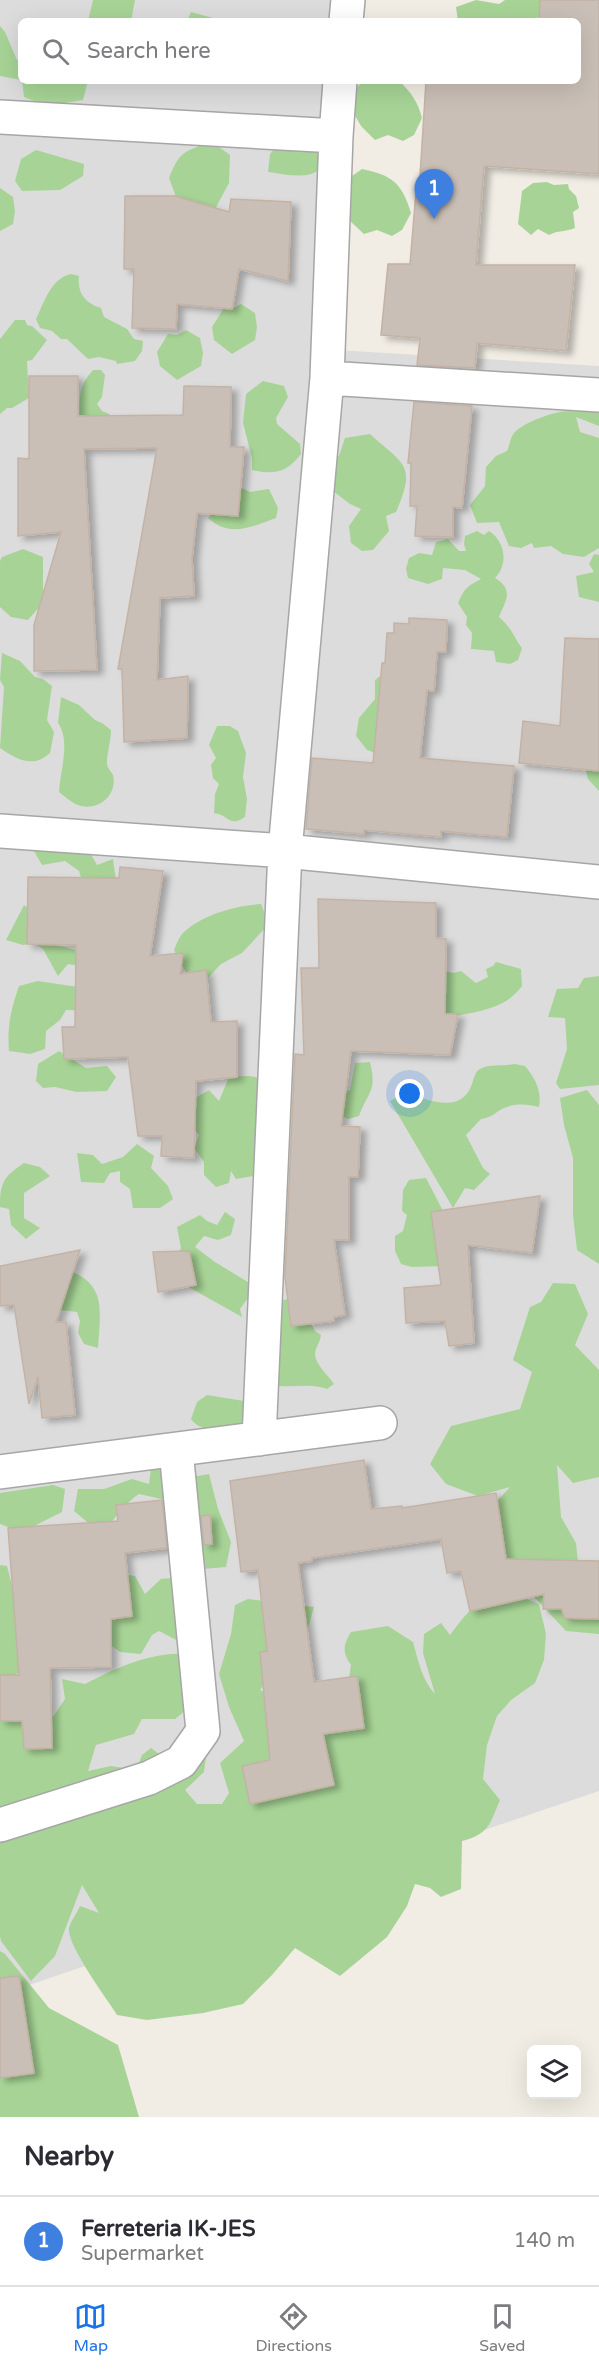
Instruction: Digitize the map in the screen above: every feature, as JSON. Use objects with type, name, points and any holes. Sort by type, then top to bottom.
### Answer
[{"type":"street","points":[[346,18],[348,0]]},
{"type":"street","points":[[259,1439],[285,851],[327,378],[340,84]]},
{"type":"street","points":[[0,117],[336,136]]},
{"type":"street","points":[[327,378],[599,395]]},
{"type":"street","points":[[0,831],[285,851],[599,882]]},
{"type":"street","points":[[0,1472],[380,1424]]},
{"type":"street","points":[[0,1825],[149,1778],[181,1762],[203,1731],[176,1450]]},
{"type":"shaded area","points":[[0,0],[350,0],[349,18],[18,18],[18,84],[347,84],[336,350],[599,366],[599,1791],[0,1995]]},
{"type":"green space","points":[[93,0],[135,0],[132,18],[89,18]]},
{"type":"green space","points":[[476,0],[499,4],[505,0],[548,0],[540,17],[536,18],[458,18],[456,7]]},
{"type":"green space","points":[[191,12],[213,18],[188,18]]},
{"type":"green space","points":[[0,26],[18,60],[18,79],[0,76]]},
{"type":"green space","points":[[22,84],[87,84],[83,100],[47,106],[24,97]]},
{"type":"green space","points":[[360,84],[402,84],[416,102],[422,118],[414,135],[403,141],[388,135],[375,140],[361,126],[350,107],[353,93]]},
{"type":"green space","points":[[281,141],[321,147],[319,170],[301,176],[268,172],[270,154]]},
{"type":"green space","points":[[212,142],[230,155],[229,183],[214,211],[179,205],[169,178],[176,162],[189,150]]},
{"type":"green space","points":[[36,150],[84,164],[83,176],[60,190],[22,191],[15,181],[21,159]]},
{"type":"green space","points":[[362,169],[388,178],[404,194],[411,213],[402,230],[392,236],[377,230],[364,234],[350,221],[340,203],[349,178]]},
{"type":"green space","points":[[547,182],[554,185],[568,184],[569,189],[576,196],[579,208],[573,212],[575,228],[549,235],[538,229],[531,235],[518,224],[522,191],[533,183]]},
{"type":"green space","points":[[0,188],[13,197],[15,211],[13,224],[0,231]]},
{"type":"green space","points":[[71,274],[79,276],[79,287],[83,296],[101,308],[104,317],[127,329],[134,339],[143,341],[142,351],[135,361],[117,364],[116,361],[99,357],[88,359],[67,339],[61,339],[52,331],[40,328],[36,319],[49,292],[58,280]]},
{"type":"green space","points":[[241,304],[255,313],[257,327],[255,340],[232,354],[214,340],[212,327],[224,308],[232,309]]},
{"type":"green space","points":[[15,320],[25,320],[27,325],[32,326],[47,340],[32,360],[27,361],[29,398],[12,408],[7,408],[0,414],[0,339]]},
{"type":"green space","points":[[186,330],[200,338],[203,353],[201,366],[177,380],[160,366],[157,352],[168,334],[177,335]]},
{"type":"green space","points":[[93,370],[101,370],[105,375],[102,397],[97,404],[102,411],[109,414],[111,420],[79,427],[81,390]]},
{"type":"green space","points":[[599,379],[599,426],[576,417],[580,432],[599,438],[599,548],[584,557],[563,554],[551,546],[534,548],[532,543],[521,548],[509,546],[499,522],[477,523],[470,505],[485,486],[486,467],[496,456],[507,451],[514,433],[526,424],[553,414],[575,412],[575,401]]},
{"type":"green space","points":[[263,381],[284,386],[288,397],[276,418],[277,424],[300,444],[301,454],[296,460],[285,469],[274,472],[252,470],[252,458],[243,423],[246,394]]},
{"type":"green space","points":[[370,434],[399,460],[404,467],[406,484],[396,512],[386,516],[389,531],[373,550],[362,551],[351,543],[349,526],[361,509],[350,504],[329,488],[333,455],[339,456],[345,438]]},
{"type":"green space","points":[[242,488],[250,492],[269,489],[278,508],[276,518],[249,527],[233,529],[224,528],[208,518],[232,489]]},
{"type":"green space","points":[[477,531],[484,535],[489,531],[502,547],[502,566],[495,578],[505,587],[507,596],[499,617],[510,628],[522,648],[518,660],[510,664],[496,662],[494,651],[471,649],[472,633],[466,625],[467,617],[458,603],[467,588],[481,579],[465,570],[443,568],[442,579],[428,584],[408,578],[406,569],[409,558],[419,553],[432,555],[436,542],[448,539],[459,551],[466,551],[465,536]]},
{"type":"green space","points":[[23,549],[43,557],[43,603],[28,620],[11,617],[0,607],[0,561],[2,557]]},
{"type":"green space","points":[[594,554],[599,555],[599,602],[579,597],[576,576],[594,572],[589,564]]},
{"type":"green space","points":[[2,653],[20,661],[35,677],[43,679],[52,686],[47,720],[54,732],[50,753],[37,761],[18,759],[0,748],[4,687],[0,680]]},
{"type":"green space","points":[[380,676],[389,682],[381,755],[367,750],[356,736],[359,718],[375,699],[375,680]]},
{"type":"green space","points":[[61,697],[79,705],[95,720],[111,730],[107,763],[114,783],[109,796],[99,804],[85,807],[76,804],[59,792],[64,756],[64,738],[58,723]]},
{"type":"green space","points":[[217,726],[230,726],[238,731],[246,753],[243,777],[247,799],[245,817],[235,821],[214,813],[215,794],[219,784],[213,778],[211,765],[216,758],[209,745]]},
{"type":"green space","points":[[599,738],[599,791],[588,779],[584,763]]},
{"type":"green space","points":[[59,846],[89,851],[97,865],[113,859],[117,883],[150,932],[152,942],[150,953],[143,965],[84,887],[79,871],[65,861],[42,865],[34,851]]},
{"type":"green space","points":[[261,904],[269,924],[242,953],[221,964],[206,980],[188,976],[174,950],[183,933],[191,926],[220,912]]},
{"type":"green space","points":[[24,905],[53,933],[56,945],[76,950],[87,967],[68,964],[58,976],[43,949],[35,943],[23,945],[6,940]]},
{"type":"green space","points":[[496,962],[521,969],[522,986],[502,1004],[459,1016],[449,1022],[409,1010],[445,971],[453,973],[461,971],[476,983],[488,977],[486,969]]},
{"type":"green space","points":[[599,976],[599,1085],[560,1089],[556,1083],[567,1049],[565,1018],[548,1017],[557,989],[578,988],[584,978]]},
{"type":"green space","points":[[38,981],[78,987],[89,1011],[66,1010],[60,1020],[46,1031],[45,1049],[30,1054],[9,1051],[10,1018],[19,986]]},
{"type":"green space","points":[[59,1051],[86,1068],[107,1066],[116,1077],[107,1091],[77,1092],[55,1087],[43,1088],[36,1081],[38,1064]]},
{"type":"green space","points":[[370,1062],[373,1079],[371,1090],[359,1116],[348,1119],[331,1111],[344,1092],[350,1090],[355,1063]]},
{"type":"green space","points":[[515,1064],[525,1066],[535,1080],[539,1090],[539,1107],[522,1104],[504,1108],[481,1119],[466,1135],[483,1168],[490,1174],[474,1190],[465,1188],[453,1208],[390,1101],[406,1093],[444,1103],[452,1102],[467,1094],[478,1070],[489,1066]]},
{"type":"green space","points":[[249,1076],[271,1080],[268,1165],[253,1176],[236,1179],[231,1171],[229,1183],[216,1187],[204,1175],[204,1162],[194,1148],[199,1135],[188,1122],[195,1098],[209,1090],[219,1101],[229,1077]]},
{"type":"green space","points":[[587,1090],[599,1105],[599,1264],[577,1250],[573,1215],[573,1158],[564,1125],[560,1098]]},
{"type":"green space","points":[[137,1144],[154,1156],[151,1168],[168,1186],[173,1199],[160,1208],[133,1208],[130,1189],[120,1182],[120,1171],[110,1173],[104,1183],[81,1182],[77,1153],[93,1155],[102,1164],[123,1157]]},
{"type":"green space","points":[[24,1163],[40,1167],[50,1176],[24,1193],[24,1218],[40,1228],[26,1239],[11,1225],[9,1209],[0,1207],[4,1181],[11,1172]]},
{"type":"green space","points":[[426,1178],[443,1211],[447,1266],[412,1267],[401,1264],[395,1251],[395,1236],[403,1231],[407,1215],[402,1211],[403,1190],[409,1180]]},
{"type":"green space","points":[[225,1212],[235,1219],[231,1235],[218,1240],[204,1236],[195,1247],[256,1287],[240,1309],[242,1317],[176,1280],[173,1265],[181,1248],[177,1227],[200,1215],[217,1225]]},
{"type":"green space","points":[[65,1269],[89,1282],[95,1290],[100,1310],[98,1348],[84,1344],[78,1333],[80,1321],[77,1312],[60,1310]]},
{"type":"green space","points":[[553,1283],[575,1284],[588,1314],[575,1345],[599,1370],[599,1477],[573,1483],[557,1465],[561,1517],[576,1543],[580,1582],[599,1592],[599,1634],[566,1631],[471,1530],[510,1487],[478,1496],[446,1484],[430,1464],[451,1426],[520,1409],[532,1372],[513,1360],[530,1307],[541,1302]]},
{"type":"green space","points":[[298,1298],[315,1331],[321,1335],[315,1354],[321,1368],[334,1384],[327,1389],[314,1386],[274,1385],[282,1300]]},
{"type":"green space","points":[[207,1395],[244,1401],[249,1406],[250,1427],[218,1430],[203,1428],[196,1424],[191,1419],[197,1402]]},
{"type":"green space","points":[[151,1468],[198,1476],[209,1474],[218,1509],[231,1542],[226,1567],[203,1569],[166,1500],[139,1494],[99,1532],[74,1511],[78,1489],[104,1489],[132,1479],[149,1484]]},
{"type":"green space","points":[[53,1485],[65,1489],[62,1512],[22,1532],[0,1524],[0,1493]]},
{"type":"green space","points":[[0,1565],[7,1566],[12,1586],[27,1604],[38,1658],[15,1675],[0,1675]]},
{"type":"green space","points":[[116,1573],[135,1576],[145,1594],[161,1579],[180,1577],[178,1641],[159,1631],[152,1635],[141,1654],[120,1652],[86,1627]]},
{"type":"green space","points":[[517,1595],[539,1604],[546,1634],[544,1660],[535,1683],[511,1700],[497,1716],[487,1745],[483,1779],[500,1800],[487,1827],[478,1835],[462,1841],[461,1889],[441,1897],[430,1888],[415,1884],[407,1906],[387,1937],[340,1976],[295,1948],[243,2004],[203,2013],[147,2020],[117,2015],[80,1958],[70,1936],[69,1928],[80,1906],[99,1913],[82,1885],[55,1956],[31,1981],[1,1941],[0,1718],[17,1710],[44,1730],[65,1699],[62,1679],[85,1684],[112,1671],[152,1657],[196,1654],[204,1695],[175,1719],[142,1719],[134,1734],[96,1745],[88,1771],[111,1766],[136,1770],[142,1755],[151,1748],[166,1759],[189,1755],[206,1757],[204,1772],[185,1790],[197,1804],[222,1804],[229,1793],[220,1763],[244,1741],[229,1707],[219,1674],[231,1634],[235,1605],[248,1599],[314,1607],[308,1628],[260,1690],[286,1702],[348,1685],[351,1665],[346,1657],[345,1649],[351,1632],[388,1626],[413,1642],[424,1676],[435,1694],[423,1653],[424,1634],[441,1623],[450,1635],[465,1616],[478,1605]]},
{"type":"green space","points":[[0,1951],[5,1954],[49,2008],[118,2045],[139,2117],[0,2117]]},
{"type":"building","points":[[540,0],[599,0],[599,174],[484,166],[476,265],[575,265],[566,351],[477,343],[475,368],[417,365],[420,338],[381,335],[388,264],[410,264],[416,192],[419,192],[426,84],[581,84],[581,18],[539,18]]},
{"type":"building","points":[[125,196],[175,196],[229,212],[231,199],[291,202],[288,281],[239,269],[232,309],[177,304],[176,329],[132,328],[134,269],[124,269]]},
{"type":"building","points":[[29,376],[78,376],[78,416],[183,415],[184,386],[231,387],[230,447],[244,447],[238,516],[197,513],[192,558],[194,596],[160,598],[157,680],[188,676],[187,738],[124,742],[122,669],[118,669],[157,448],[84,449],[97,670],[34,671],[34,625],[61,532],[18,536],[18,458],[29,459]]},
{"type":"building","points":[[414,402],[472,406],[462,508],[453,507],[453,537],[415,536],[417,506],[410,506],[411,463],[408,463]]},
{"type":"building","points":[[409,618],[447,620],[446,652],[437,652],[434,691],[427,690],[420,758],[514,766],[507,837],[441,831],[441,837],[364,830],[364,834],[306,829],[312,758],[373,763],[387,633],[394,633],[394,623],[409,624]]},
{"type":"building","points":[[565,638],[599,639],[599,771],[519,763],[523,721],[560,726]]},
{"type":"building","points":[[120,867],[163,871],[150,956],[183,953],[180,974],[206,970],[211,1022],[237,1021],[237,1077],[196,1081],[194,1158],[161,1156],[162,1136],[138,1136],[128,1057],[64,1059],[62,1027],[75,1027],[76,945],[27,944],[28,877],[119,878]]},
{"type":"building","points":[[318,899],[436,903],[436,938],[446,939],[445,1014],[458,1014],[450,1055],[351,1051],[341,1126],[360,1127],[358,1177],[349,1177],[349,1240],[334,1240],[345,1315],[334,1317],[334,1321],[291,1326],[285,1277],[295,1054],[304,1055],[301,968],[319,968]]},
{"type":"building","points":[[540,1196],[532,1253],[468,1245],[474,1343],[449,1346],[445,1321],[406,1323],[404,1288],[441,1285],[431,1212]]},
{"type":"building","points":[[80,1250],[56,1322],[66,1322],[75,1415],[42,1418],[38,1377],[29,1404],[14,1305],[0,1306],[0,1266]]},
{"type":"building","points":[[189,1251],[196,1285],[158,1292],[153,1252]]},
{"type":"building","points":[[364,1460],[371,1509],[402,1506],[402,1508],[496,1493],[506,1559],[599,1561],[599,1619],[564,1618],[562,1609],[543,1609],[544,1594],[470,1611],[461,1571],[447,1573],[441,1539],[312,1558],[312,1561],[298,1563],[314,1682],[357,1676],[364,1728],[323,1734],[334,1785],[250,1804],[242,1766],[270,1760],[260,1652],[267,1651],[258,1570],[241,1572],[230,1481]]},
{"type":"building","points":[[162,1500],[167,1548],[125,1553],[132,1616],[111,1619],[111,1667],[50,1668],[52,1748],[24,1749],[22,1721],[0,1721],[0,1675],[19,1675],[8,1528],[118,1521],[116,1505]]},
{"type":"building","points":[[210,1515],[212,1544],[204,1545],[201,1516]]},
{"type":"building","points":[[19,1976],[34,2073],[0,2078],[0,1978]]},
{"type":"place","name":"Ferreteria IK-JES","points":[[434,219]]}]
